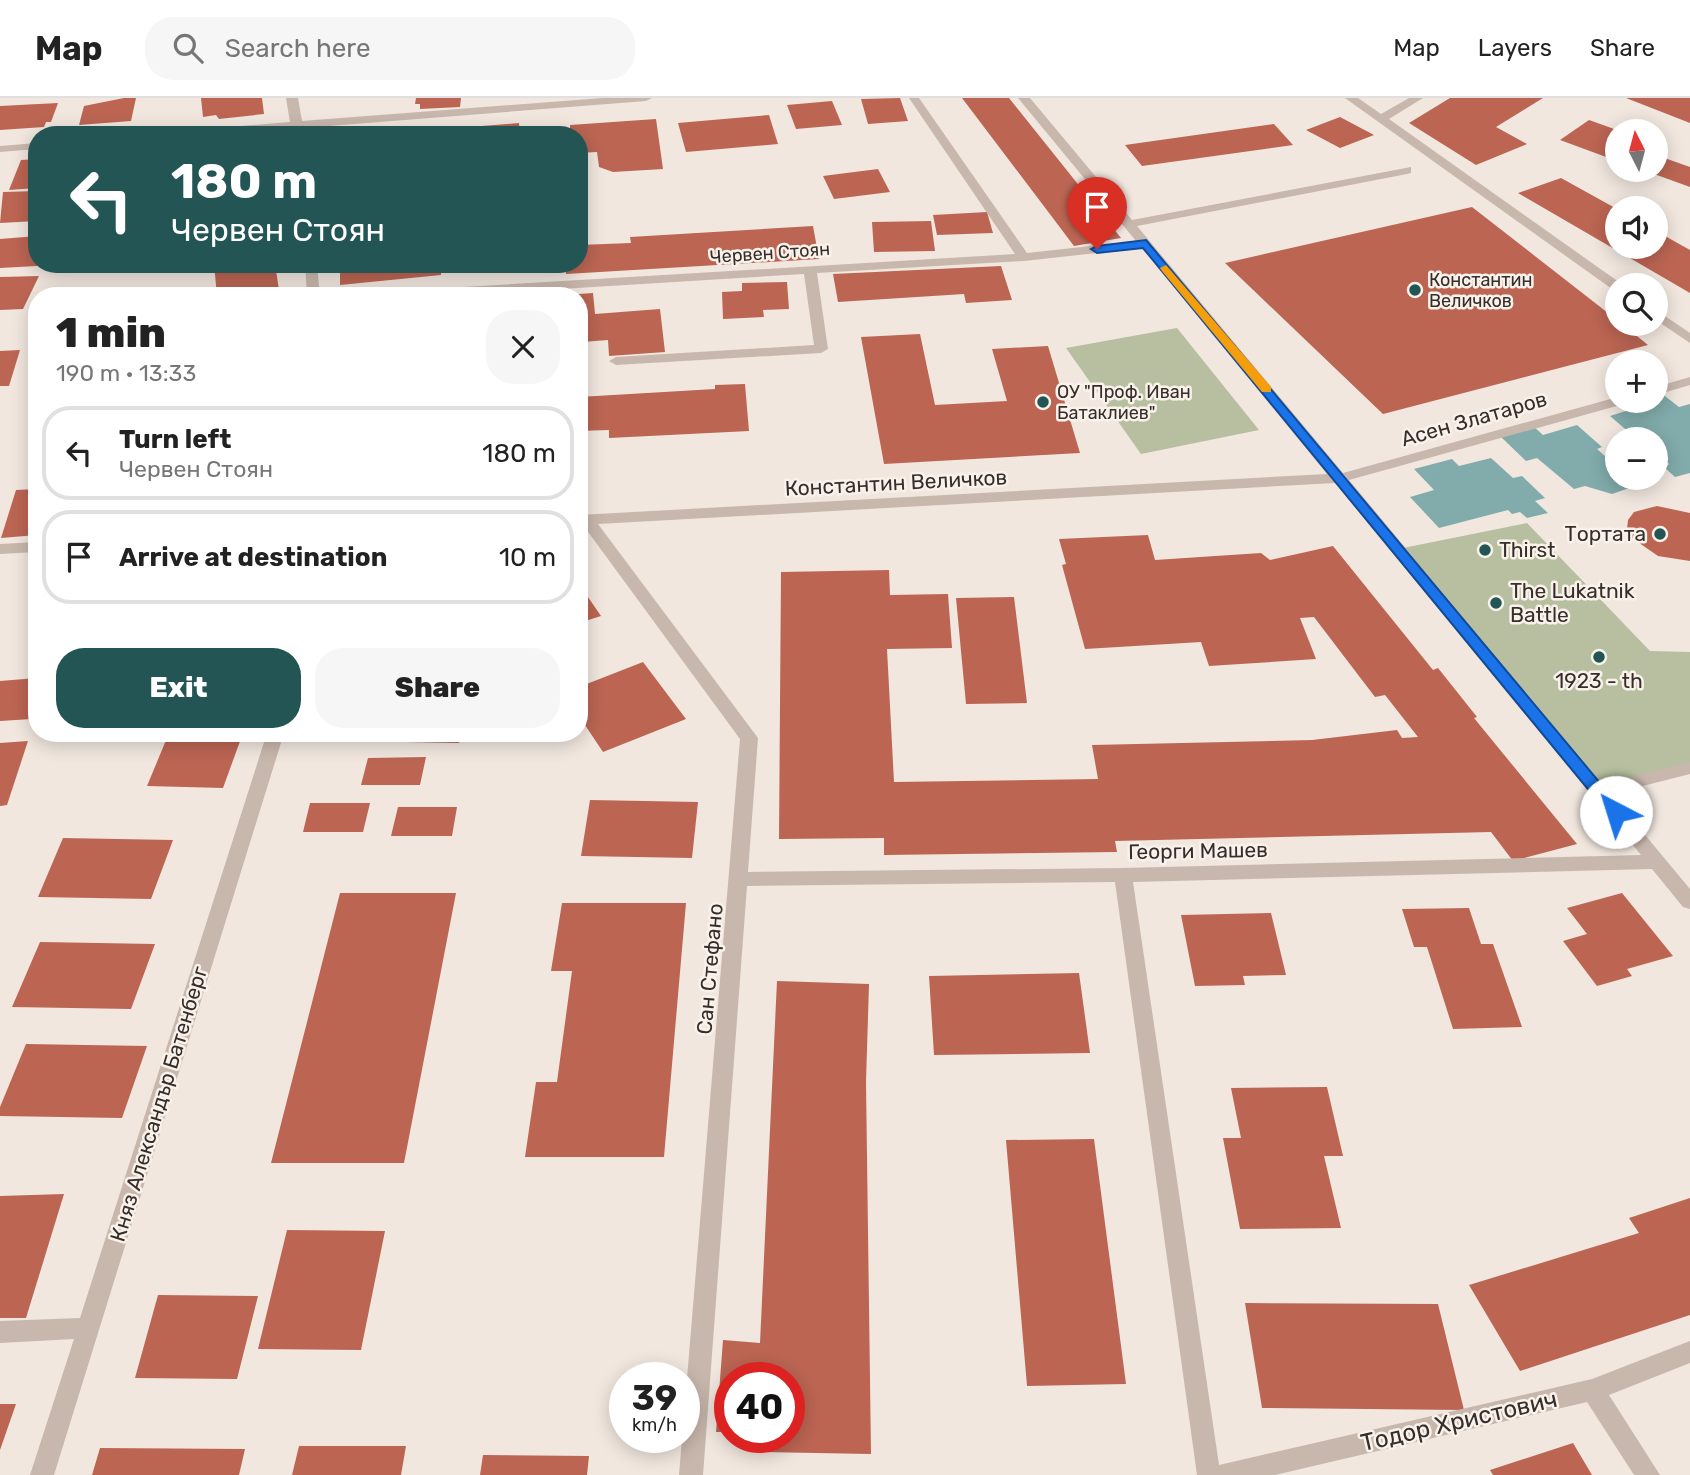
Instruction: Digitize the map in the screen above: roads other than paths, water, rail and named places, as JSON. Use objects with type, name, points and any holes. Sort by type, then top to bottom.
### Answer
[{"type":"street","points":[[292,98],[297,126]]},
{"type":"street","points":[[328,126],[602,99],[646,98]]},
{"type":"street","points":[[1024,98],[1690,902]]},
{"type":"street","points":[[1350,98],[1472,181],[1605,277]]},
{"type":"street","points":[[1381,119],[1418,98]]},
{"type":"street","points":[[914,99],[1024,257]]},
{"type":"street","points":[[0,149],[28,147]]},
{"type":"street","points":[[1130,224],[1407,170]]},
{"type":"street","name":"Червен Стоян","points":[[519,287],[1024,257],[1146,244]]},
{"type":"street","points":[[616,361],[821,349],[810,268]]},
{"type":"street","points":[[1668,323],[1690,339]]},
{"type":"street","points":[[1668,387],[1690,381]]},
{"type":"street","name":"Асен Златаров","points":[[1340,478],[1605,405]]},
{"type":"street","name":"Константин Величков","points":[[588,520],[1340,478]]},
{"type":"street","name":"Сан Стефано","points":[[588,527],[749,738],[691,1475]]},
{"type":"street","points":[[0,549],[28,547]]},
{"type":"street","name":"Княз Александър Батенберг","points":[[42,1475],[273,742]]},
{"type":"street","points":[[1598,791],[1690,768]]},
{"type":"street","name":"Георги Машев","points":[[740,879],[1123,875],[1657,862]]},
{"type":"street","points":[[1123,875],[1209,1475]]},
{"type":"street","points":[[0,1332],[89,1328]]},
{"type":"street","name":"Тодор Христович","points":[[1224,1475],[1592,1390],[1690,1352]]},
{"type":"street","points":[[1592,1390],[1648,1475]]},
{"type":"water","points":[[1668,398],[1679,407],[1690,404],[1690,473],[1675,477],[1668,471],[1668,427],[1623,427],[1610,416],[1619,413],[1668,413]]},
{"type":"water","points":[[1577,425],[1602,447],[1597,449],[1605,456],[1605,490],[1623,490],[1612,494],[1585,486],[1574,489],[1537,458],[1526,461],[1499,435],[1533,426],[1543,435]]},
{"type":"water","points":[[1491,458],[1513,478],[1522,476],[1545,498],[1535,501],[1548,513],[1527,518],[1520,512],[1512,514],[1508,510],[1439,528],[1410,497],[1434,490],[1414,469],[1452,459],[1459,466]]},
{"type":"place","name":"Константин Величков","points":[[1415,290]]},
{"type":"place","name":"ОУ \"Проф. Иван Батаклиев\"","points":[[1043,402]]},
{"type":"place","name":"Тортата","points":[[1660,534]]},
{"type":"place","name":"Thirst","points":[[1485,550]]},
{"type":"place","name":"The Lukatnik Battle","points":[[1496,603]]},
{"type":"place","name":"1923 - th","points":[[1599,657]]}]
